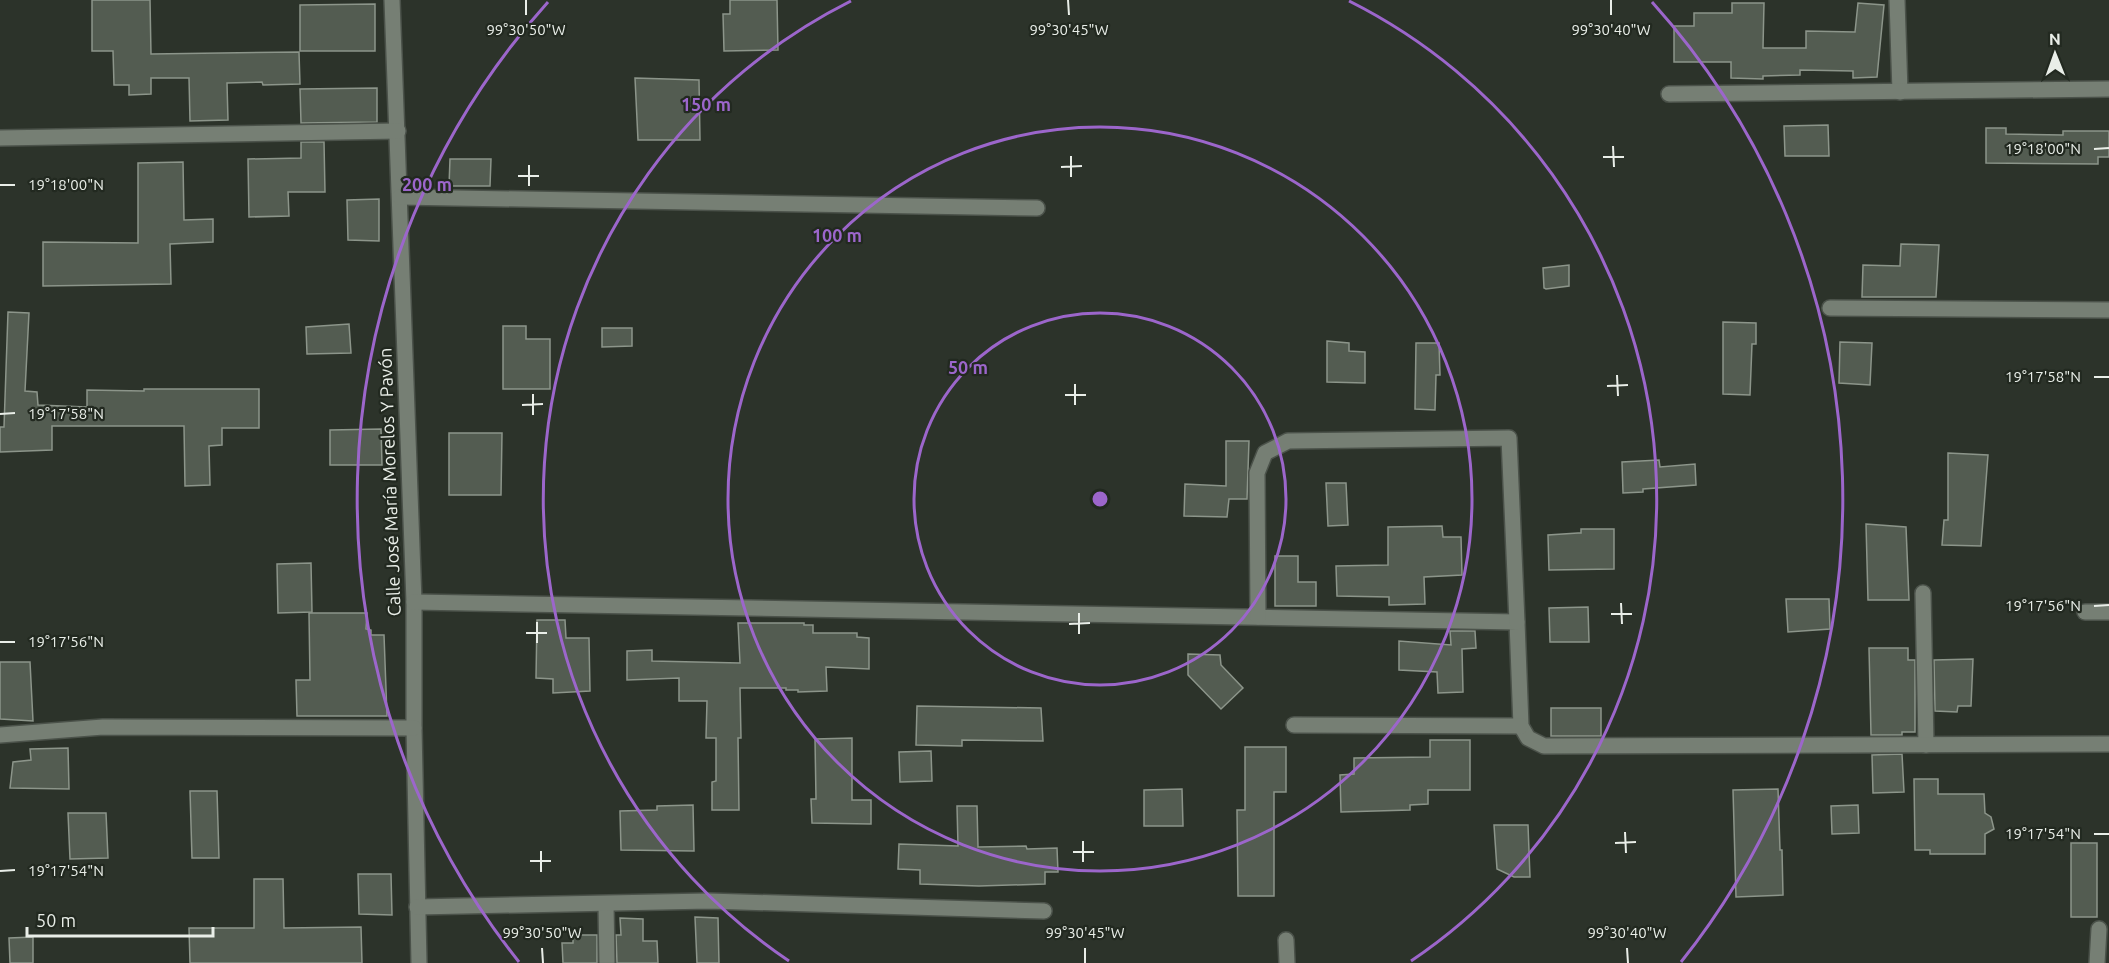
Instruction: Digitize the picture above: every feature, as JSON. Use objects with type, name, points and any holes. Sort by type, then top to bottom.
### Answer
[{"type":"street","name":"Calle José María Morelos Y Pavón","points":[[392,0],[414,602],[419,963]]},
{"type":"street","points":[[1897,0],[1900,92]]},
{"type":"street","points":[[1669,94],[2109,89]]},
{"type":"street","points":[[0,138],[398,131]]},
{"type":"street","points":[[400,197],[1037,208]]},
{"type":"street","points":[[1830,308],[2109,310]]},
{"type":"street","points":[[1258,617],[1257,473],[1265,453],[1288,441],[1509,438],[1521,726],[1528,738],[1544,746],[2109,744]]},
{"type":"street","points":[[1923,592],[1926,745]]},
{"type":"street","points":[[414,602],[1517,622]]},
{"type":"street","points":[[2085,612],[2109,612]]},
{"type":"street","points":[[1294,725],[1521,726]]},
{"type":"street","points":[[0,735],[103,727],[414,728]]},
{"type":"street","points":[[417,907],[708,901],[1044,912]]},
{"type":"street","points":[[606,904],[608,963]]},
{"type":"street","points":[[2097,963],[2099,929]]},
{"type":"street","points":[[1286,940],[1287,963]]},
{"type":"building","points":[[92,0],[150,0],[151,54],[299,52],[300,84],[227,83],[228,120],[190,121],[189,78],[151,78],[151,94],[129,95],[129,85],[114,85],[113,51],[92,51]]},
{"type":"building","points":[[730,0],[777,0],[778,50],[724,51],[723,14],[730,14]]},
{"type":"building","points":[[1732,3],[1764,3],[1763,48],[1806,48],[1806,31],[1855,32],[1858,3],[1884,5],[1877,77],[1853,78],[1853,71],[1800,70],[1800,75],[1763,76],[1763,79],[1731,78],[1731,62],[1674,62],[1674,26],[1694,26],[1694,13],[1732,13]]},
{"type":"building","points":[[375,4],[375,51],[300,51],[300,5]]},
{"type":"building","points":[[635,78],[699,80],[700,140],[638,140]]},
{"type":"building","points":[[377,88],[377,122],[301,123],[300,89]]},
{"type":"building","points":[[1828,125],[1829,156],[1785,156],[1784,126]]},
{"type":"building","points":[[1986,128],[2006,128],[2006,134],[2063,135],[2063,131],[2109,131],[2109,157],[2098,157],[2098,164],[1986,163]]},
{"type":"building","points":[[301,142],[324,142],[325,192],[288,192],[289,216],[249,217],[248,159],[301,158]]},
{"type":"building","points":[[450,159],[491,159],[490,186],[449,186]]},
{"type":"building","points":[[183,162],[184,220],[213,219],[213,242],[170,244],[171,284],[43,286],[43,242],[138,243],[138,163]]},
{"type":"building","points":[[379,199],[379,241],[348,240],[347,200]]},
{"type":"building","points":[[1901,244],[1939,245],[1936,297],[1862,297],[1863,265],[1900,266]]},
{"type":"building","points":[[1569,265],[1569,286],[1544,288],[1543,268]]},
{"type":"building","points":[[8,312],[29,313],[25,391],[37,392],[38,405],[87,407],[87,390],[259,389],[259,428],[222,428],[222,445],[209,446],[210,485],[185,486],[184,426],[52,426],[52,450],[0,452],[0,427],[4,427]]},
{"type":"building","points":[[1723,322],[1756,323],[1756,344],[1752,344],[1750,395],[1723,394]]},
{"type":"building","points":[[349,324],[351,353],[307,354],[306,327]]},
{"type":"building","points":[[503,326],[526,326],[526,339],[550,339],[550,389],[503,389]]},
{"type":"building","points":[[602,328],[632,328],[632,346],[602,347]]},
{"type":"building","points":[[1327,341],[1349,343],[1349,351],[1365,352],[1365,383],[1327,382]]},
{"type":"building","points":[[1840,342],[1872,343],[1870,385],[1839,383]]},
{"type":"building","points":[[1416,343],[1439,343],[1440,375],[1436,375],[1435,410],[1415,409]]},
{"type":"building","points":[[381,429],[382,465],[330,465],[330,430]]},
{"type":"building","points":[[449,433],[502,433],[501,495],[449,495]]},
{"type":"building","points":[[1226,441],[1249,441],[1247,499],[1229,499],[1227,517],[1184,516],[1185,484],[1226,486]]},
{"type":"building","points":[[1948,453],[1988,455],[1981,546],[1942,545],[1944,520],[1948,520]]},
{"type":"building","points":[[1659,460],[1660,467],[1695,464],[1696,485],[1623,493],[1622,462]]},
{"type":"building","points":[[1326,483],[1346,483],[1348,525],[1328,526]]},
{"type":"building","points":[[1866,524],[1906,527],[1909,600],[1868,600]]},
{"type":"building","points":[[1442,526],[1443,537],[1461,537],[1462,575],[1424,577],[1425,604],[1389,605],[1389,597],[1337,596],[1336,566],[1388,565],[1388,527]]},
{"type":"building","points":[[1581,529],[1614,529],[1614,569],[1549,570],[1548,535],[1581,533]]},
{"type":"building","points":[[1275,556],[1298,556],[1298,582],[1316,582],[1316,606],[1275,606]]},
{"type":"building","points":[[311,563],[312,612],[278,613],[277,564]]},
{"type":"building","points":[[1786,599],[1829,599],[1830,629],[1788,632]]},
{"type":"building","points":[[1588,607],[1589,642],[1550,642],[1549,608]]},
{"type":"building","points":[[309,613],[367,613],[366,629],[371,630],[371,635],[384,635],[387,716],[297,716],[296,680],[310,680]]},
{"type":"building","points":[[537,620],[565,620],[566,638],[589,638],[590,691],[553,693],[553,679],[536,678]]},
{"type":"building","points":[[738,623],[804,623],[804,625],[813,625],[813,633],[857,633],[857,637],[869,638],[869,669],[826,667],[827,691],[798,692],[798,690],[786,690],[786,688],[740,688],[739,810],[712,810],[712,782],[716,781],[716,738],[706,738],[707,701],[679,701],[679,678],[627,680],[627,651],[652,650],[652,661],[740,663]]},
{"type":"building","points":[[1450,631],[1475,631],[1476,648],[1462,649],[1463,692],[1438,693],[1437,672],[1399,670],[1399,641],[1451,645]]},
{"type":"building","points":[[1869,648],[1908,648],[1908,660],[1915,660],[1915,732],[1902,732],[1902,735],[1871,735]]},
{"type":"building","points":[[1188,654],[1220,655],[1221,665],[1243,688],[1221,709],[1188,675]]},
{"type":"building","points":[[1973,659],[1971,706],[1958,706],[1957,712],[1935,711],[1934,660]]},
{"type":"building","points":[[0,662],[30,662],[33,721],[0,719]]},
{"type":"building","points":[[917,706],[1041,708],[1043,741],[962,740],[962,746],[916,745]]},
{"type":"building","points":[[1551,708],[1601,708],[1601,736],[1551,736]]},
{"type":"building","points":[[852,738],[852,800],[871,800],[871,824],[812,823],[811,799],[816,799],[815,739]]},
{"type":"building","points":[[1430,740],[1470,740],[1470,790],[1428,790],[1428,804],[1410,805],[1410,810],[1341,812],[1340,775],[1354,774],[1354,758],[1430,757]]},
{"type":"building","points":[[1245,747],[1286,747],[1286,792],[1274,792],[1274,896],[1238,896],[1237,810],[1245,810]]},
{"type":"building","points":[[68,748],[69,789],[10,788],[13,762],[31,760],[30,749]]},
{"type":"building","points":[[931,751],[932,781],[900,782],[899,752]]},
{"type":"building","points":[[1902,754],[1904,792],[1873,793],[1872,755]]},
{"type":"building","points":[[1914,779],[1938,779],[1938,794],[1984,794],[1985,813],[1991,817],[1994,829],[1985,834],[1985,854],[1930,854],[1930,850],[1915,850]]},
{"type":"building","points":[[1182,789],[1183,826],[1144,826],[1144,790]]},
{"type":"building","points":[[1778,789],[1783,895],[1736,897],[1733,790]]},
{"type":"building","points":[[190,791],[217,791],[219,858],[192,858]]},
{"type":"building","points":[[693,805],[694,851],[621,850],[620,811],[657,810],[657,806]]},
{"type":"building","points":[[1858,805],[1859,833],[1832,834],[1831,806]]},
{"type":"building","points":[[957,806],[977,806],[978,847],[1057,848],[1058,872],[1045,872],[1045,884],[979,886],[920,884],[920,870],[898,869],[899,844],[958,846]]},
{"type":"building","points":[[68,813],[106,813],[108,858],[70,859]]},
{"type":"building","points":[[1494,825],[1528,825],[1530,877],[1514,877],[1497,869]]},
{"type":"building","points":[[2071,843],[2097,843],[2097,917],[2071,917]]},
{"type":"building","points":[[358,874],[391,874],[392,915],[359,914]]},
{"type":"building","points":[[254,879],[283,879],[284,928],[361,927],[362,963],[190,963],[189,928],[254,928]]},
{"type":"building","points":[[695,917],[718,918],[719,963],[697,963]]},
{"type":"building","points":[[620,918],[643,919],[643,941],[657,941],[658,963],[617,963],[616,935],[621,935]]},
{"type":"building","points":[[573,935],[597,935],[597,963],[563,963],[562,943],[573,943]]},
{"type":"building","points":[[33,937],[33,963],[10,963],[9,938]]}]
